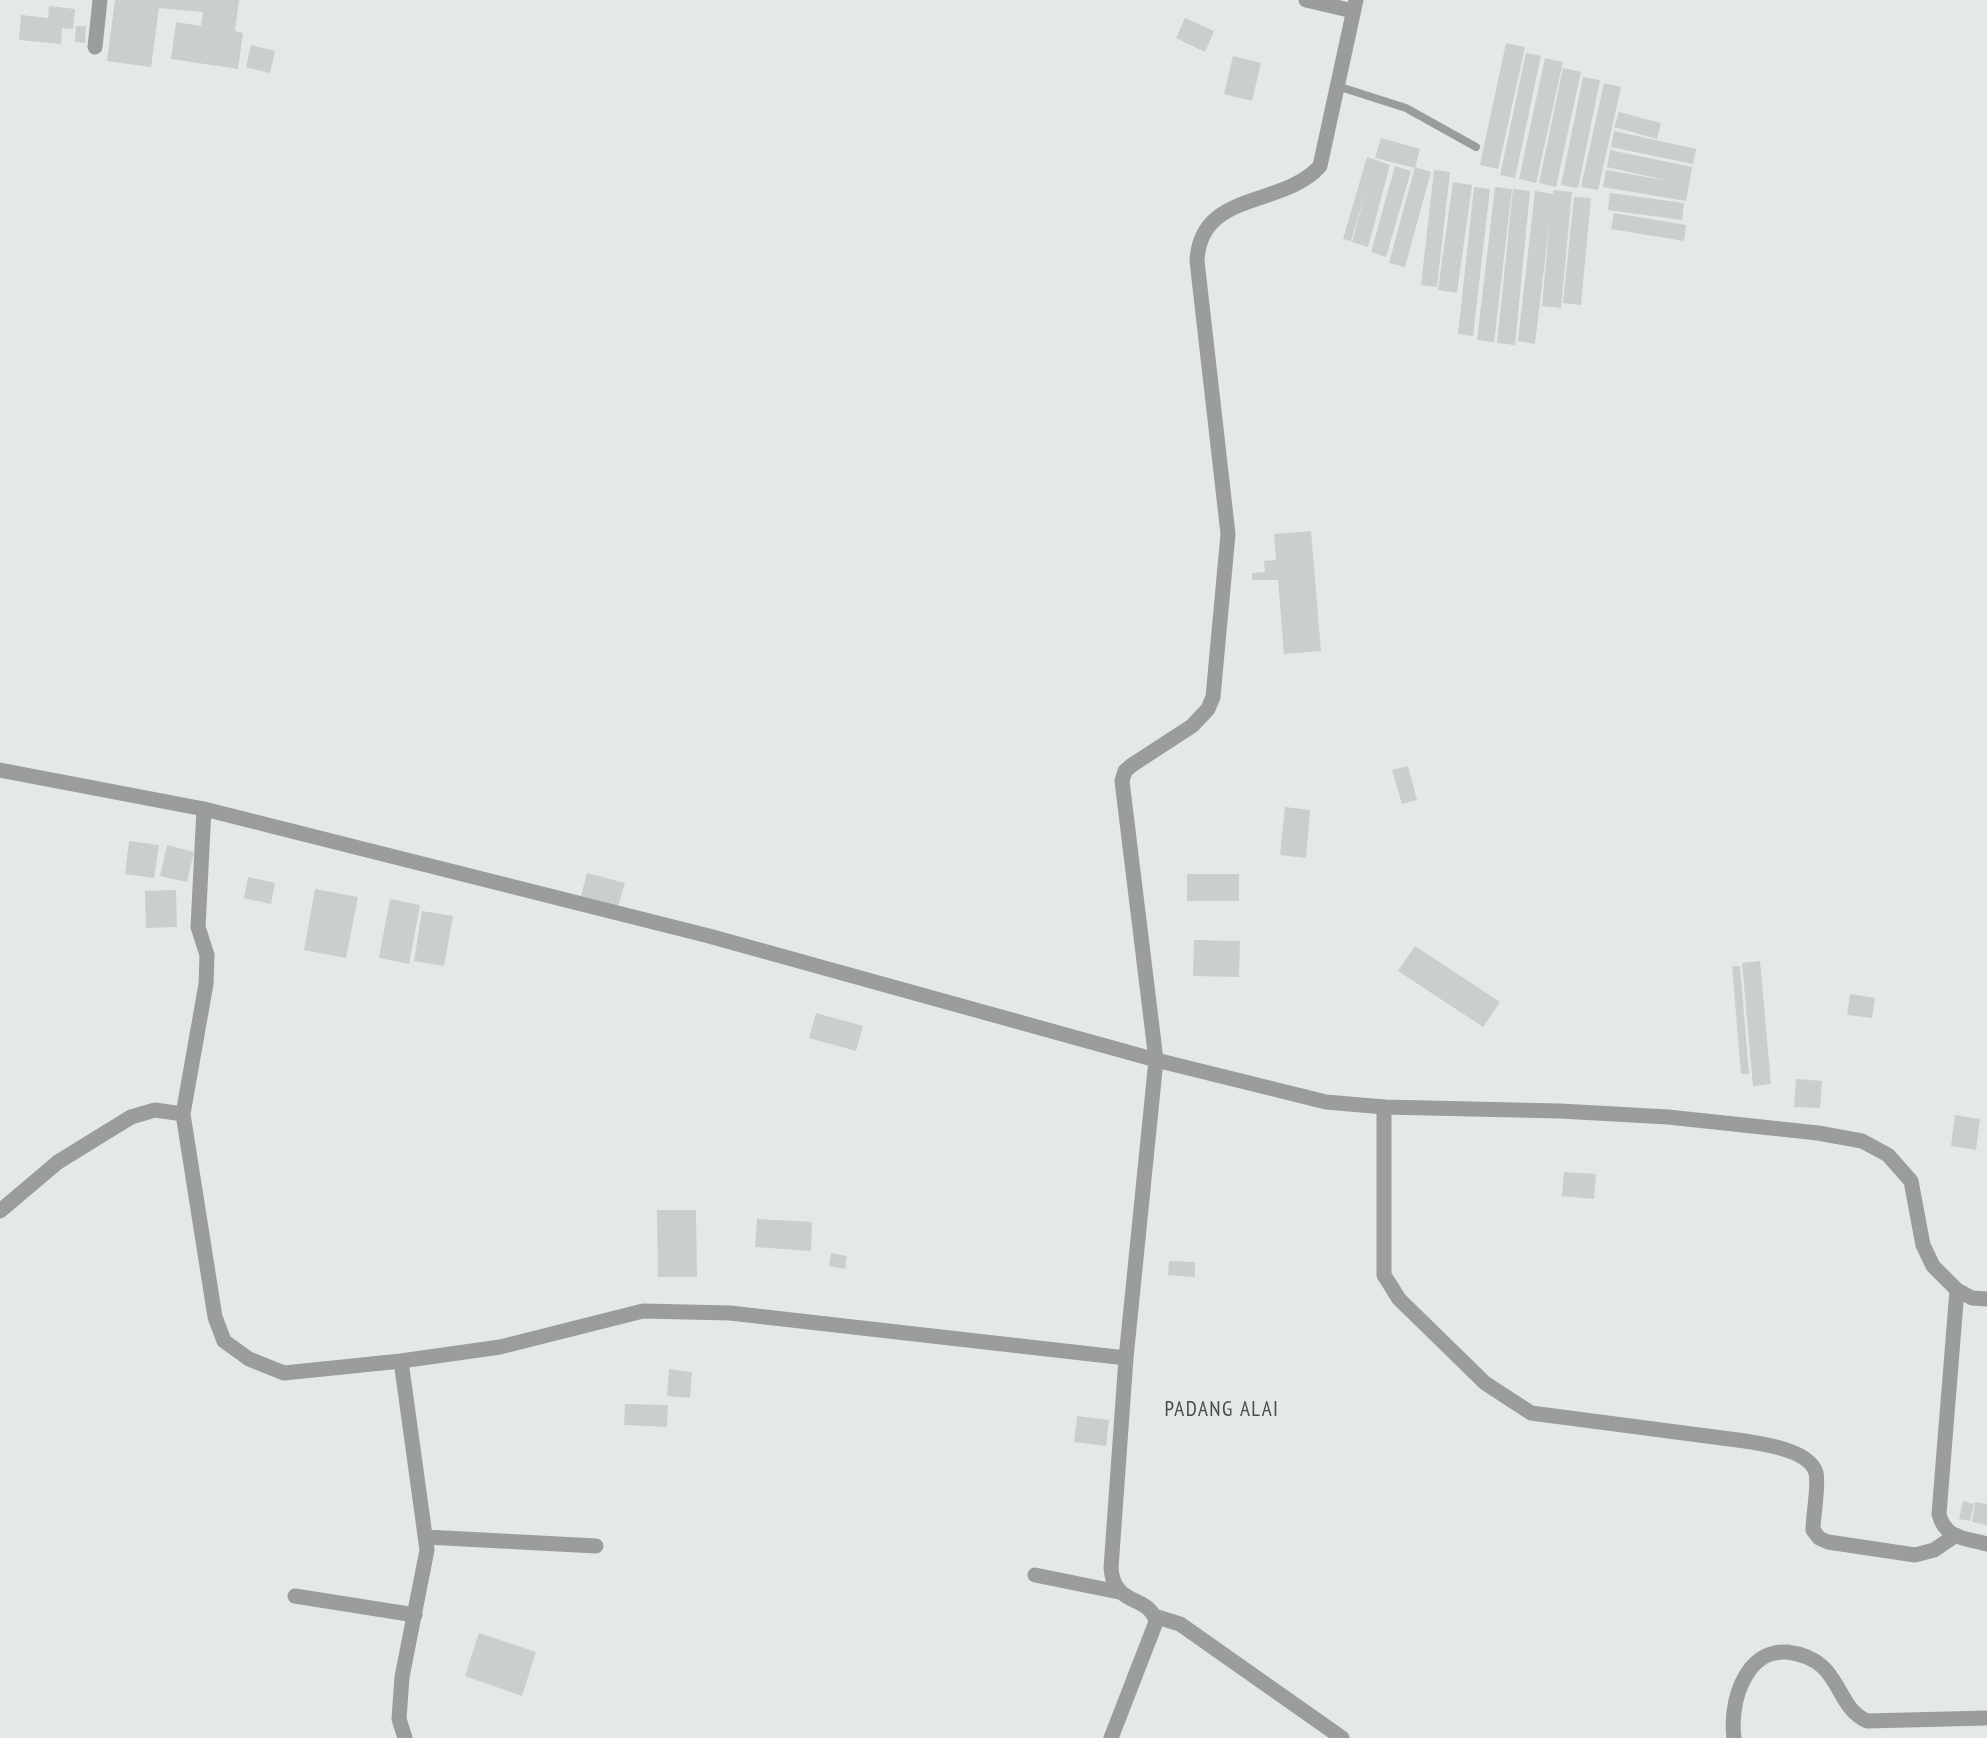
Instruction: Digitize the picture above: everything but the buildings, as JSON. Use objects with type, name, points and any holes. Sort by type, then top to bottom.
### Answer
[{"type":"street","points":[[95,47],[100,0]]},
{"type":"street","points":[[1119,1592],[1112,1582],[1111,1568],[1126,1358],[1156,1060],[1122,781],[1125,771],[1132,765],[1200,719],[1212,697],[1228,534],[1197,247],[1203,232],[1216,217],[1304,179],[1320,166],[1354,5],[1306,0]]},
{"type":"street","points":[[0,770],[204,809],[619,916],[709,936],[1156,1060],[1326,1102],[1384,1107],[1560,1111],[1668,1117],[1818,1133],[1862,1141],[1888,1155],[1911,1181],[1923,1245],[1934,1266],[1957,1290],[1972,1298],[1987,1299]]},
{"type":"street","points":[[204,809],[198,927],[207,955],[206,984],[183,1114],[215,1317],[224,1341],[249,1359],[284,1373],[400,1361],[500,1347],[643,1311],[672,1310],[730,1313],[1126,1358]]},
{"type":"street","points":[[1384,1107],[1384,1275],[1399,1299],[1485,1383],[1531,1413],[1745,1441],[1773,1446],[1798,1455],[1809,1462],[1816,1472],[1813,1530],[1819,1538],[1828,1542],[1915,1556],[1934,1550],[1956,1535]]},
{"type":"street","points":[[0,1211],[58,1162],[131,1117],[155,1110],[183,1114]]},
{"type":"street","points":[[1957,1290],[1939,1514],[1944,1528],[1956,1535],[1987,1544]]},
{"type":"street","points":[[400,1361],[427,1550],[402,1677],[399,1719],[405,1738]]},
{"type":"street","points":[[426,1537],[597,1545]]},
{"type":"street","points":[[1035,1575],[1119,1592],[1150,1610],[1155,1616],[1156,1622],[1111,1738]]},
{"type":"street","points":[[295,1596],[416,1615]]},
{"type":"street","points":[[1155,1616],[1180,1624],[1342,1738]]},
{"type":"street","points":[[1734,1738],[1735,1704],[1747,1674],[1759,1660],[1780,1651],[1806,1655],[1820,1664],[1856,1712],[1867,1721],[1987,1718]]},
{"type":"lane","points":[[1337,86],[1406,108],[1476,147]]},
{"type":"district","name":"PADANG ALAI","points":[[1222,1410]]}]
